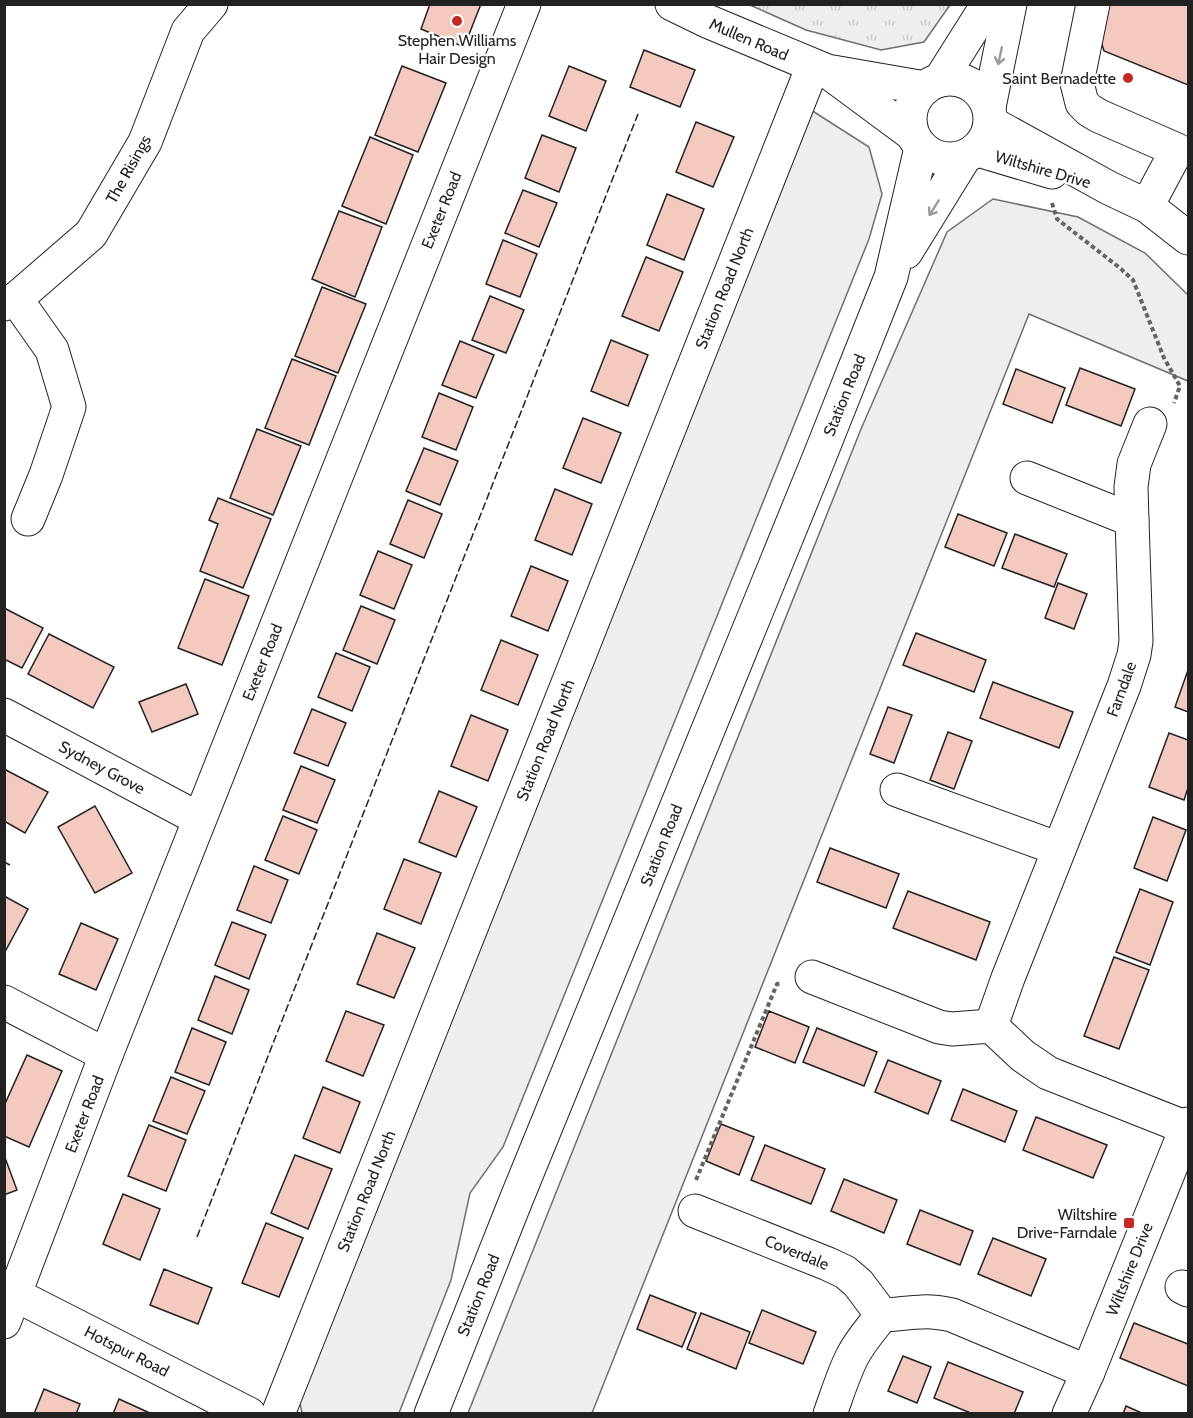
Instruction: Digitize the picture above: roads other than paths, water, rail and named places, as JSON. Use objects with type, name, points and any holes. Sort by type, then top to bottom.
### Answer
[{"type":"street","name":"The Risings","points":[[10,302],[91,234],[145,142],[188,31],[211,4]]},
{"type":"street","name":"Exeter Road","points":[[8,1302],[524,4]]},
{"type":"street","name":"Mullen Road","points":[[672,4],[820,69],[917,141]]},
{"type":"street","points":[[932,84],[955,79],[970,84],[982,94],[981,135],[949,160],[934,157],[917,141],[909,117],[914,101],[932,84],[988,4]]},
{"type":"street","name":"Station Road","points":[[431,1413],[891,277],[981,135],[1010,4]]},
{"type":"street","points":[[1093,4],[1077,83],[1082,103],[1099,116],[1182,153],[1147,206]]},
{"type":"street","name":"Mullen Road","points":[[820,69],[932,84]]},
{"type":"street","name":"Station Road North","points":[[278,1413],[820,69]]},
{"type":"street","name":"Wiltshire Drive","points":[[981,135],[1041,168],[1109,188]]},
{"type":"street","name":"Wiltshire Drive","points":[[981,135],[1147,206],[1188,238]]},
{"type":"street","name":"Station Road","points":[[891,277],[917,141]]},
{"type":"street","points":[[10,302],[52,351],[69,407],[28,519]]},
{"type":"street","name":"Farndale","points":[[991,1026],[1134,656],[1136,616],[1131,487],[1134,464],[1150,424]]},
{"type":"street","points":[[1027,478],[1132,520]]},
{"type":"street","name":"Sydney Grove","points":[[4,715],[199,819]]},
{"type":"street","points":[[897,790],[1059,849]]},
{"type":"street","points":[[812,977],[939,1027],[952,1029],[991,1026],[1023,1056],[1048,1073],[1188,1126]]},
{"type":"street","points":[[4,1002],[106,1055]]},
{"type":"street","name":"Wiltshire Drive","points":[[1069,1413],[1088,1372],[1188,1126]]},
{"type":"street","name":"Coverdale","points":[[695,1211],[845,1272],[858,1283],[882,1315]]},
{"type":"street","name":"Hotspur Road","points":[[8,1302],[249,1413]]},
{"type":"street","points":[[830,1413],[854,1354],[882,1315],[936,1312],[952,1315],[1088,1372]]},
{"type":"place","name":"Stephen Williams Hair Design","points":[[457,21]]},
{"type":"place","name":"Saint Bernadette","points":[[1128,78]]},
{"type":"place","name":"Wiltshire Drive-Farndale","points":[[1129,1223]]}]
